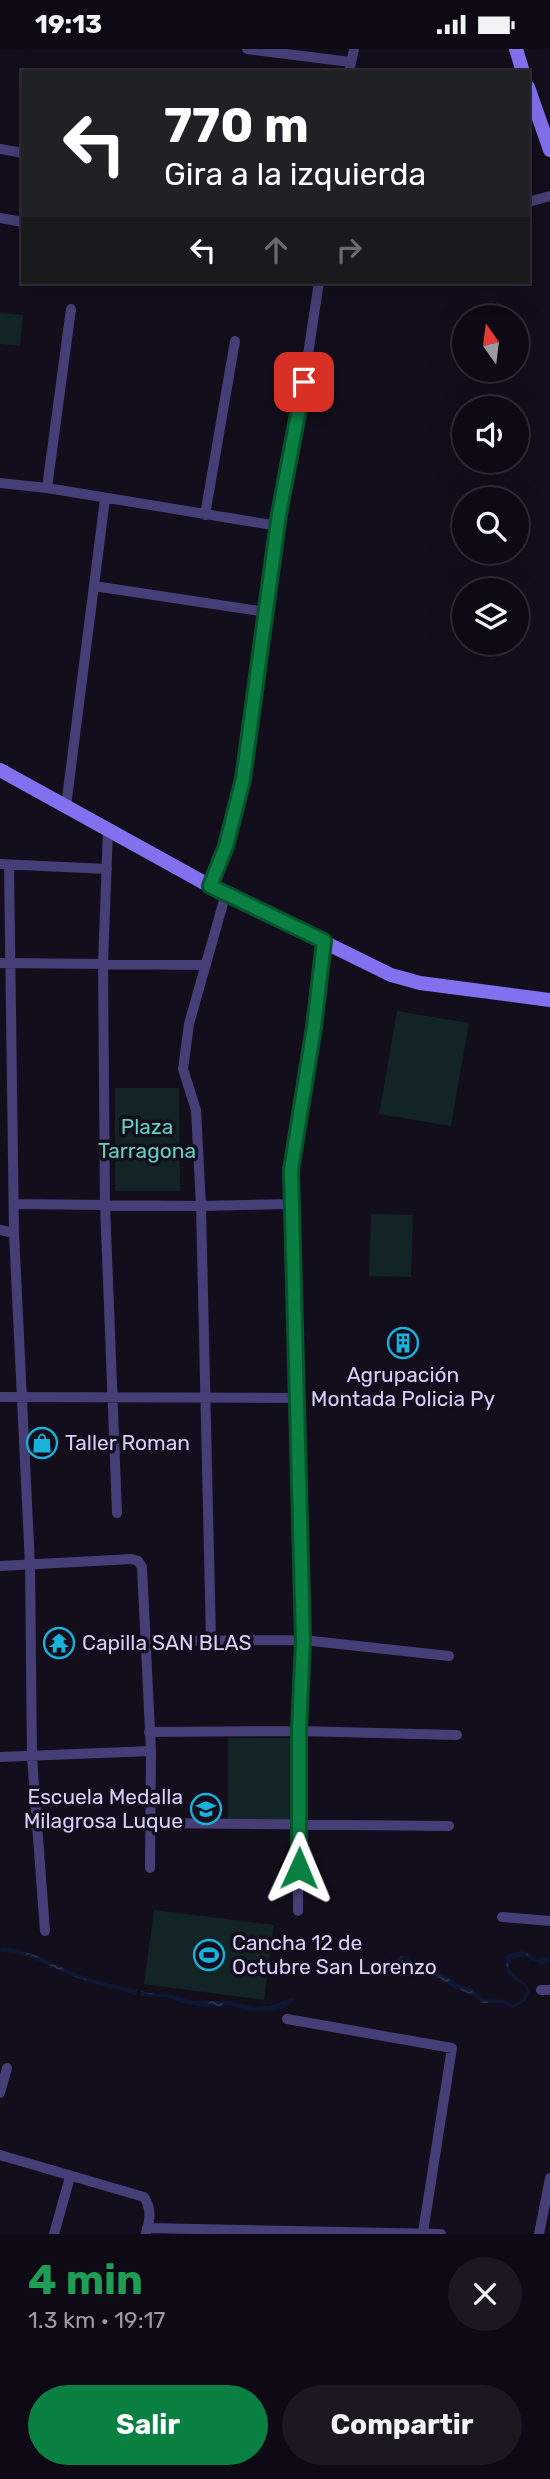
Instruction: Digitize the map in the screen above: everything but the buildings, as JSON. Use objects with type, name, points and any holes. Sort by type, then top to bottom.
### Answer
[{"type":"street","points":[[247,49],[350,67],[354,49]]},
{"type":"street","points":[[516,49],[522,70]]},
{"type":"street","points":[[530,93],[550,151]]},
{"type":"street","points":[[0,149],[21,153]]},
{"type":"street","points":[[530,201],[550,196]]},
{"type":"street","points":[[0,218],[21,222]]},
{"type":"street","points":[[210,886],[226,846],[243,779],[284,479],[300,407],[319,284]]},
{"type":"street","points":[[47,488],[71,309]]},
{"type":"street","points":[[205,515],[235,341]]},
{"type":"street","points":[[0,483],[47,488],[278,526]]},
{"type":"street","points":[[66,806],[105,499]]},
{"type":"street","points":[[94,586],[266,612]]},
{"type":"street","points":[[0,770],[210,886],[391,975],[411,981],[550,1000]]},
{"type":"street","points":[[108,829],[103,965],[105,1204],[117,1513]]},
{"type":"street","points":[[45,1931],[33,1757],[30,1565],[14,1233],[5,963],[5,865],[107,869]]},
{"type":"street","points":[[211,1641],[201,1206],[196,1111],[183,1069],[189,1024],[226,893]]},
{"type":"street","points":[[298,1911],[299,1731],[303,1640],[291,1170],[314,1027],[324,941]]},
{"type":"street","points":[[5,963],[206,965]]},
{"type":"street","points":[[14,1203],[201,1206],[291,1204]]},
{"type":"street","points":[[0,1230],[14,1233]]},
{"type":"street","points":[[0,1397],[297,1398]]},
{"type":"street","points":[[0,1566],[132,1559],[138,1561],[143,1576],[151,1751],[150,1868]]},
{"type":"street","points":[[144,1641],[303,1640],[449,1655]]},
{"type":"street","points":[[149,1732],[299,1731],[457,1735]]},
{"type":"street","points":[[0,1756],[151,1751]]},
{"type":"street","points":[[152,1823],[449,1826]]},
{"type":"street","points":[[502,1917],[550,1921]]},
{"type":"street","points":[[287,2019],[452,2048],[423,2232]]},
{"type":"street","points":[[0,2093],[7,2068]]},
{"type":"street","points":[[0,2155],[144,2197],[149,2203],[150,2214],[146,2231],[442,2234]]},
{"type":"street","points":[[54,2234],[70,2177]]},
{"type":"street","points":[[539,2234],[550,2178]]},
{"type":"green space","points":[[0,313],[23,315],[20,346],[0,344]]},
{"type":"green space","points":[[397,1011],[469,1023],[451,1126],[379,1114]]},
{"type":"green space","name":"Plaza Tarragona","points":[[115,1088],[179,1088],[180,1191],[115,1191]]},
{"type":"green space","points":[[371,1214],[413,1215],[411,1277],[369,1276]]},
{"type":"green space","points":[[228,1738],[292,1738],[291,1820],[228,1819]]},
{"type":"green space","name":"Cancha 12 de Octubre San Lorenzo","points":[[154,1910],[274,1925],[264,2000],[144,1984]]},
{"type":"water","points":[[1,1947],[31,1954],[92,1979],[137,1990],[136,1995],[78,1978],[30,1957],[0,1952]]},
{"type":"water","points":[[523,1951],[537,1959],[550,1956],[550,1961],[542,1965],[525,1956],[512,1959],[508,1966],[510,1970],[525,1984],[530,1992],[525,2001],[512,2008],[502,2003],[482,2003],[473,1995],[452,1987],[440,1978],[415,1972],[406,1960],[393,1965],[385,1960],[391,1962],[407,1956],[419,1968],[440,1973],[472,1989],[484,1999],[505,2000],[513,2005],[522,2000],[527,1991],[525,1986],[508,1974],[505,1958],[511,1953]]},
{"type":"water","points":[[141,1991],[170,1994],[194,2001],[230,2001],[254,2007],[270,2006],[292,1998],[293,2001],[282,2009],[246,2010],[232,2005],[205,2007],[182,2003],[168,1997],[141,1996]]},
{"type":"place","name":"Agrupación Montada Policia Py","points":[[403,1343]]},
{"type":"place","name":"Taller Roman","points":[[42,1443]]},
{"type":"place","name":"Capilla SAN BLAS","points":[[59,1643]]},
{"type":"place","name":"Escuela Medalla Milagrosa Luque","points":[[206,1809]]},
{"type":"place","name":"Cancha 12 de Octubre San Lorenzo","points":[[209,1955]]},
{"type":"route","points":[[299,1868],[299,1731],[303,1640],[291,1170],[314,1027],[324,941],[210,886],[226,846],[243,779],[284,479],[304,382]]}]
